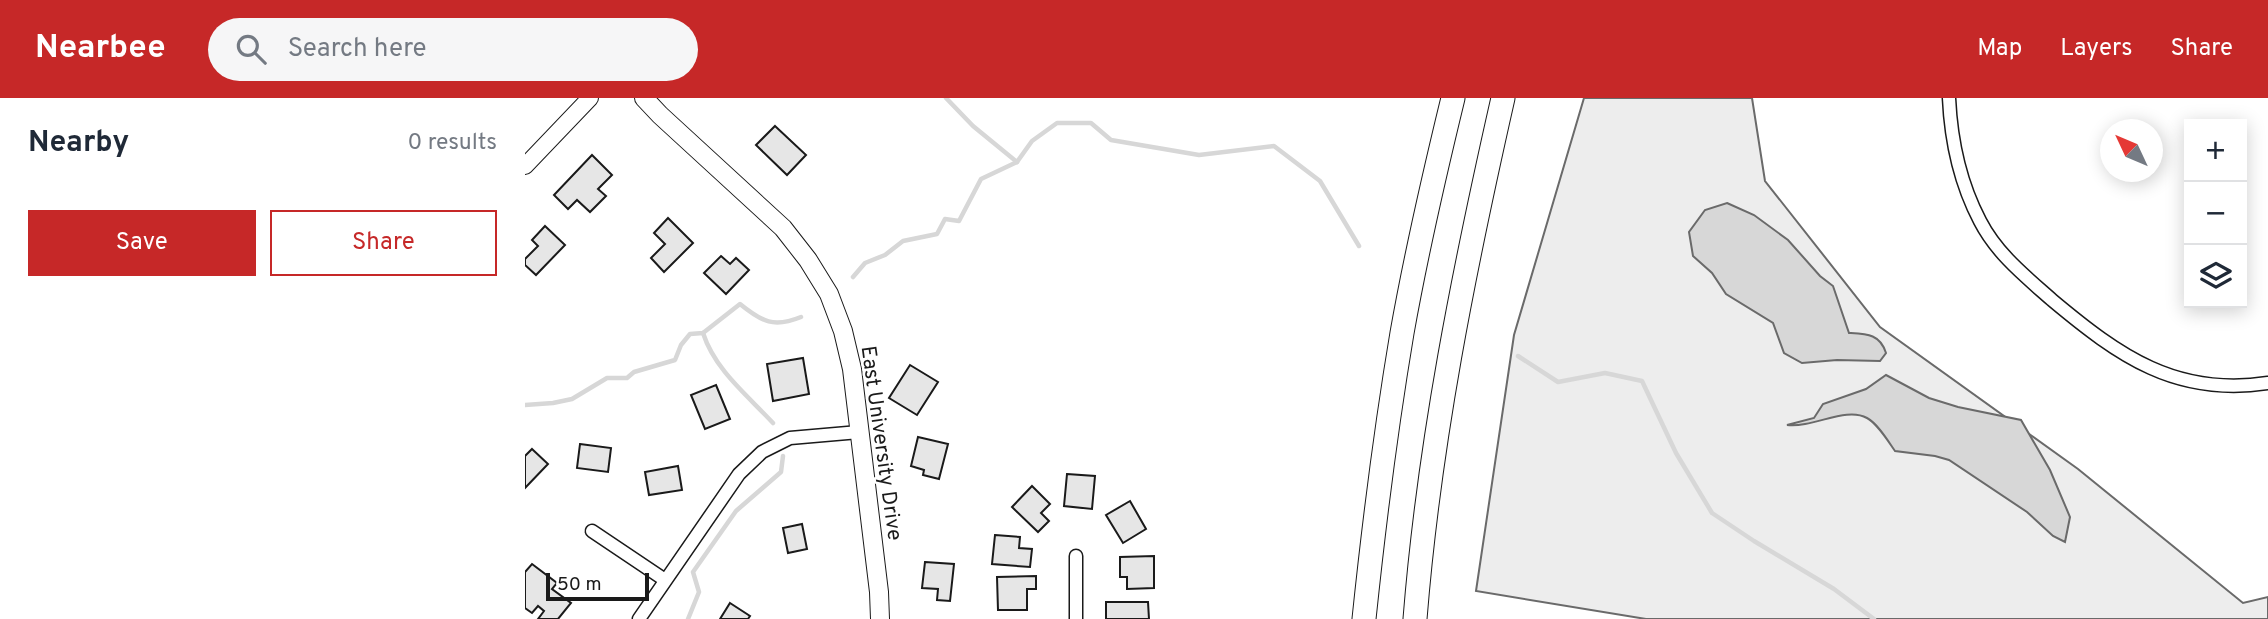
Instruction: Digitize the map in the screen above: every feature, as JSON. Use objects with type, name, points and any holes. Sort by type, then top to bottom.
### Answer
[{"type":"highway","points":[[1364,619],[1374,520],[1403,331],[1426,211],[1453,98]]},
{"type":"highway","points":[[1415,619],[1419,561],[1445,378],[1473,230],[1503,98]]},
{"type":"main road","name":"East University Drive","points":[[644,98],[776,221],[808,260],[828,294],[843,331],[852,369],[880,619]]},
{"type":"street","points":[[525,166],[590,98]]},
{"type":"street","points":[[1949,98],[1950,125],[1956,157],[1967,192],[1998,250],[2021,273],[2095,335],[2133,359],[2180,379],[2212,386],[2268,383]]},
{"type":"street","points":[[639,619],[739,474],[762,452],[790,438],[859,432]]},
{"type":"street","points":[[591,531],[665,580]]},
{"type":"street","points":[[1076,556],[1076,619]]},
{"type":"shaded area","points":[[1584,98],[1752,98],[1765,181],[1880,327],[2078,469],[2243,603],[2268,597],[2268,619],[1646,619],[1476,591],[1514,335]]},
{"type":"shaded area","points":[[1727,203],[1754,215],[1788,240],[1820,276],[1833,286],[1849,333],[1867,335],[1880,342],[1886,353],[1880,361],[1837,360],[1802,363],[1784,353],[1773,323],[1726,294],[1712,273],[1693,256],[1689,232],[1705,210]]},
{"type":"shaded area","points":[[1886,375],[1929,398],[2021,420],[2050,470],[2070,517],[2065,542],[2053,536],[2027,512],[1949,460],[1895,451],[1879,428],[1867,418],[1849,414],[1787,425],[1814,418],[1823,404],[1866,389]]},
{"type":"building","points":[[775,126],[806,155],[787,175],[756,145]]},
{"type":"building","points":[[592,155],[612,175],[598,189],[606,196],[590,212],[577,200],[568,209],[554,195]]},
{"type":"building","points":[[668,218],[693,243],[664,272],[651,258],[665,244],[654,233]]},
{"type":"building","points":[[545,226],[565,245],[536,275],[525,265],[525,259],[538,246],[532,240]]},
{"type":"building","points":[[721,256],[730,264],[736,258],[749,270],[726,294],[704,273]]},
{"type":"building","points":[[803,358],[809,394],[773,401],[767,364]]},
{"type":"building","points":[[910,365],[938,382],[917,415],[889,398]]},
{"type":"building","points":[[716,385],[730,419],[705,429],[691,395]]},
{"type":"building","points":[[918,437],[948,444],[939,479],[923,475],[924,470],[911,466]]},
{"type":"building","points":[[580,444],[611,448],[608,472],[577,468]]},
{"type":"building","points":[[532,449],[548,464],[525,488],[525,456]]},
{"type":"building","points":[[678,466],[682,490],[649,495],[645,472]]},
{"type":"building","points":[[1067,474],[1095,476],[1092,509],[1064,506]]},
{"type":"building","points":[[1032,486],[1050,504],[1041,513],[1049,521],[1038,532],[1012,507]]},
{"type":"building","points":[[1130,501],[1146,529],[1123,543],[1106,515]]},
{"type":"building","points":[[802,524],[807,549],[788,553],[783,528]]},
{"type":"building","points":[[995,535],[1020,537],[1019,548],[1032,549],[1030,567],[992,564]]},
{"type":"building","points":[[1154,556],[1154,588],[1127,589],[1127,577],[1120,577],[1120,557]]},
{"type":"building","points":[[925,562],[954,564],[950,601],[937,600],[938,589],[922,588]]},
{"type":"building","points":[[532,564],[557,583],[552,589],[571,603],[558,619],[538,619],[544,611],[538,606],[532,613],[525,608],[525,572]]},
{"type":"building","points":[[1036,576],[1036,589],[1027,589],[1027,610],[998,610],[997,577]]},
{"type":"building","points":[[1106,602],[1148,602],[1149,619],[1106,619]]},
{"type":"building","points":[[730,603],[750,616],[748,619],[720,619]]},
{"type":"waterway","points":[[946,98],[973,126],[1017,162],[1032,141],[1057,123],[1091,123],[1111,140],[1199,155],[1274,146],[1320,181],[1359,246]]},
{"type":"waterway","points":[[853,277],[865,263],[885,255],[903,241],[937,234],[945,219],[959,221],[981,179],[1017,162]]},
{"type":"waterway","points":[[525,405],[572,399],[607,378],[627,378],[634,372],[675,360],[681,345],[690,334],[703,333],[740,304],[769,321],[783,322],[801,317]]},
{"type":"waterway","points":[[703,333],[715,359],[773,423]]},
{"type":"waterway","points":[[1518,356],[1558,382],[1605,373],[1642,381],[1676,453],[1712,513],[1834,589],[1874,619]]},
{"type":"waterway","points":[[688,619],[699,592],[693,572],[736,511],[781,472],[783,456]]}]
